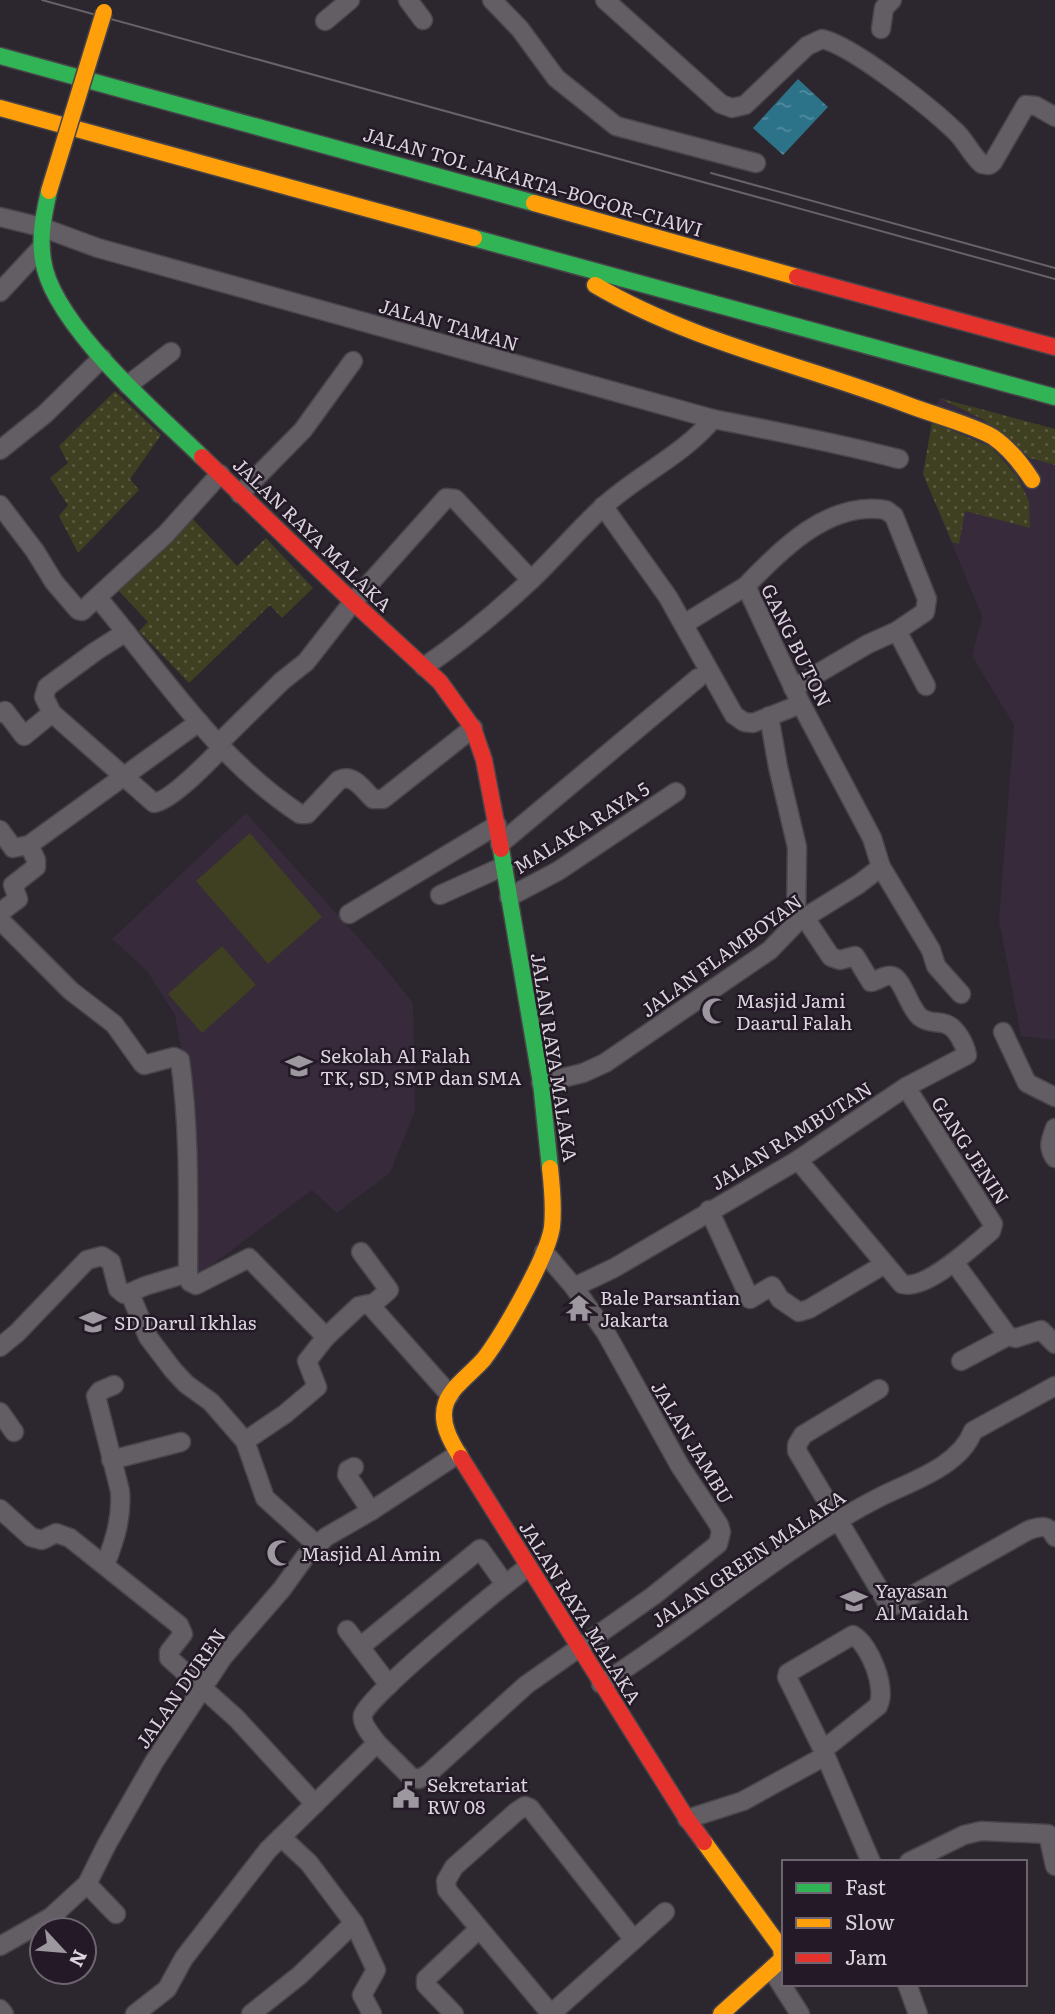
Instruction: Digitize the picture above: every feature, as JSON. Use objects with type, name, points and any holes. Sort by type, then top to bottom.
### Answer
[{"type":"main road","name":"JALAN RAYA MALAKA","points":[[106,6],[49,191],[41,227],[43,262],[57,301],[67,317],[128,385],[424,667],[455,701],[473,728],[484,760],[541,1083],[552,1227],[544,1252],[508,1322],[484,1358],[445,1402],[443,1419],[458,1454],[579,1648],[608,1680],[687,1819],[782,1951]]},
{"type":"main road","name":"JALAN TOL JAKARTA–BOGOR–CIAWI","points":[[0,55],[344,149],[882,302],[1055,347]]},
{"type":"main road","points":[[0,108],[1055,397]]},
{"type":"main road","points":[[558,262],[610,295],[677,324],[989,435],[1007,447],[1021,462],[1032,480]]},
{"type":"main road","name":"JALAN RAYA MALAKA","points":[[721,2014],[782,1959]]},
{"type":"street","points":[[325,21],[350,0]]},
{"type":"street","points":[[408,0],[423,20]]},
{"type":"street","points":[[492,0],[520,29],[556,78],[616,126],[756,163]]},
{"type":"street","points":[[605,0],[697,85],[721,104],[732,108],[745,105],[807,46],[822,39],[855,55],[939,117],[963,139],[982,164],[993,162],[1026,105],[1035,106],[1055,117]]},
{"type":"street","points":[[881,29],[884,8],[892,0]]},
{"type":"street","name":"JALAN TAMAN","points":[[0,217],[41,227],[98,248],[713,419],[842,444],[899,459]]},
{"type":"street","points":[[0,292],[41,248]]},
{"type":"street","points":[[128,385],[171,352]]},
{"type":"street","points":[[0,450],[45,414],[102,358]]},
{"type":"street","points":[[240,494],[303,430],[353,361]]},
{"type":"street","points":[[424,667],[531,580],[603,506],[622,490],[670,460],[713,419]]},
{"type":"street","points":[[0,505],[35,551],[54,582],[78,610],[82,611],[166,534],[220,474]]},
{"type":"street","points":[[126,632],[47,687],[44,697],[52,713],[152,802],[157,803],[187,781],[282,681],[306,662],[353,602],[446,498],[454,499],[531,580]]},
{"type":"street","points":[[603,506],[668,597],[725,703],[734,715],[748,723],[769,716],[868,644],[920,617],[925,612],[927,599],[894,516],[886,510],[867,509],[819,522],[797,538],[746,586]]},
{"type":"street","name":"GANG BUTON","points":[[684,624],[746,586],[797,696],[872,838],[881,867],[931,950],[936,966],[961,995]]},
{"type":"street","points":[[99,598],[220,747],[272,795],[304,814],[339,780],[346,777],[351,778],[373,799],[383,799],[473,728]]},
{"type":"street","points":[[897,631],[926,686]]},
{"type":"street","points":[[500,844],[698,678]]},
{"type":"street","points":[[0,713],[5,711],[24,736],[52,713]]},
{"type":"street","points":[[769,716],[797,847],[801,920]]},
{"type":"street","points":[[0,830],[13,848],[29,845],[199,722]]},
{"type":"street","name":"MALAKA RAYA 5","points":[[509,897],[558,871],[676,792]]},
{"type":"street","points":[[349,915],[497,825]]},
{"type":"street","points":[[29,845],[36,860],[36,867],[13,885],[18,899],[2,911],[0,920],[71,991],[114,1024],[144,1065],[174,1057],[180,1060],[189,1160],[190,1282],[196,1285],[249,1258],[326,1337]]},
{"type":"street","points":[[440,895],[504,866]]},
{"type":"street","name":"JALAN FLAMBOYAN","points":[[541,1083],[583,1073],[605,1063],[770,950],[801,920],[881,867]]},
{"type":"street","name":"JALAN RAMBUTAN","points":[[574,1287],[614,1268],[798,1160],[906,1087],[965,1057],[967,1053],[955,1030],[946,1024],[927,1021],[912,1009],[899,981],[891,976],[872,982],[855,956],[840,960],[831,957],[801,920]]},
{"type":"street","points":[[1003,1032],[1027,1083],[1055,1097]]},
{"type":"street","name":"GANG JENIN","points":[[906,1087],[993,1224],[991,1231],[954,1262]]},
{"type":"street","points":[[1055,1128],[1050,1142],[1055,1158]]},
{"type":"street","points":[[798,1160],[899,1281],[908,1286],[925,1280],[954,1262],[1008,1336],[1016,1338],[1041,1330],[1055,1344]]},
{"type":"street","points":[[709,1210],[750,1299],[772,1286],[780,1299],[799,1312],[886,1264]]},
{"type":"street","points":[[361,1252],[389,1290],[371,1306]]},
{"type":"street","points":[[544,1252],[574,1287]]},
{"type":"street","points":[[0,1347],[17,1333],[87,1259],[97,1256],[108,1259],[118,1289],[124,1294],[188,1273]]},
{"type":"street","name":"JALAN JAMBU","points":[[574,1287],[606,1333],[680,1466],[721,1532],[718,1544],[708,1553],[579,1648]]},
{"type":"street","points":[[129,1293],[148,1337],[173,1370],[186,1384],[211,1402],[245,1441],[265,1498],[317,1545]]},
{"type":"street","points":[[245,1441],[285,1414],[317,1387],[307,1361],[326,1337],[359,1306],[365,1304],[371,1306],[450,1395]]},
{"type":"street","points":[[961,1361],[1008,1336]]},
{"type":"street","points":[[105,1564],[116,1539],[121,1505],[120,1491],[96,1396],[100,1391],[114,1385]]},
{"type":"street","name":"JALAN GREEN MALAKA","points":[[608,1680],[838,1518],[947,1463],[968,1444],[973,1431],[1055,1385]]},
{"type":"street","points":[[879,1389],[803,1435],[797,1445],[799,1456],[891,1606],[1029,1530],[1042,1525],[1055,1537]]},
{"type":"street","points":[[0,1412],[14,1432]]},
{"type":"street","points":[[111,1460],[181,1442]]},
{"type":"street","name":"JALAN DUREN","points":[[0,1946],[51,1917],[87,1884],[107,1843],[154,1762],[223,1657],[317,1545],[326,1536],[458,1454]]},
{"type":"street","points":[[354,1467],[347,1475],[370,1511]]},
{"type":"street","points":[[0,1509],[31,1537],[42,1540],[51,1534],[61,1534],[105,1564],[179,1625],[183,1634],[168,1655],[236,1718],[315,1804]]},
{"type":"street","points":[[360,1647],[480,1549],[505,1584]]},
{"type":"street","points":[[528,1567],[389,1685],[363,1714],[363,1721],[377,1743],[411,1777],[419,1779],[428,1774],[526,1685],[579,1648]]},
{"type":"street","points":[[347,1630],[389,1685]]},
{"type":"street","points":[[687,1819],[743,1801],[824,1753],[878,1706],[881,1699],[878,1674],[859,1639],[853,1635],[788,1675],[824,1753],[870,1860]]},
{"type":"street","points":[[135,2014],[167,1989],[184,1958],[268,1850],[377,1743]]},
{"type":"street","points":[[634,1940],[530,1808],[525,1806],[449,1874],[446,1881],[447,1890],[545,2012],[634,1940],[665,1912]]},
{"type":"street","points":[[927,1857],[964,1835],[981,1831],[1052,1835],[1055,1867]]},
{"type":"street","points":[[281,1837],[309,1863],[354,1923],[376,1970],[362,1994],[372,2014]]},
{"type":"street","points":[[87,1884],[116,1914]]},
{"type":"street","points":[[251,2014],[300,1975],[354,1923]]},
{"type":"street","points":[[454,2014],[426,1985],[426,1979],[479,1929]]},
{"type":"street","points":[[772,1970],[782,1986]]},
{"type":"street","points":[[782,1986],[800,2014]]},
{"type":"street","points":[[908,1986],[919,2014]]},
{"type":"street","points":[[0,2009],[4,2014]]},
{"type":"shaded area","points":[[115,391],[161,435],[130,479],[139,490],[78,553],[59,516],[68,505],[50,478],[68,463],[59,446]]},
{"type":"shaded area","points":[[939,398],[1055,429],[1055,1040],[1021,1036],[999,920],[1014,725],[972,656],[982,616],[923,474]]},
{"type":"shaded area","points":[[939,398],[1055,429],[1055,465],[1030,458],[982,419]]},
{"type":"shaded area","points":[[932,422],[991,447],[1017,476],[1029,501],[1030,528],[965,511],[959,544],[952,542],[923,474]]},
{"type":"shaded area","points":[[190,516],[237,566],[266,538],[313,588],[282,618],[270,605],[189,683],[139,631],[148,622],[116,588]]},
{"type":"shaded area","name":"Sekolah Al Falah TK, SD, SMP dan SMA","points":[[246,813],[381,963],[413,1003],[415,1111],[390,1173],[337,1213],[312,1190],[197,1276],[189,1093],[175,1015],[147,971],[112,939]]},
{"type":"shaded area","points":[[250,833],[322,917],[268,964],[196,881]]},
{"type":"shaded area","points":[[222,946],[256,985],[202,1033],[168,994]]},
{"type":"water","points":[[798,79],[828,107],[783,155],[753,128]]},
{"type":"tram line","points":[[42,0],[1055,279]]},
{"type":"tram line","points":[[711,173],[1055,268]]},
{"type":"traffic: fast","points":[[0,56],[534,203]]},
{"type":"traffic: fast","points":[[49,191],[42,234],[43,260],[51,285],[65,311],[109,366],[202,457]]},
{"type":"traffic: fast","points":[[474,238],[1055,397]]},
{"type":"traffic: fast","points":[[501,849],[541,1083],[550,1168]]},
{"type":"traffic: slow","points":[[49,191],[104,12]]},
{"type":"traffic: slow","points":[[0,108],[474,238]]},
{"type":"traffic: slow","points":[[534,203],[797,277]]},
{"type":"traffic: slow","points":[[595,285],[632,305],[709,337],[985,433],[1009,451],[1032,480]]},
{"type":"traffic: slow","points":[[461,1458],[445,1425],[446,1403],[453,1391],[492,1347],[524,1294],[542,1256],[552,1227],[550,1168]]},
{"type":"traffic: slow","points":[[704,1842],[781,1948],[782,1959],[721,2014]]},
{"type":"traffic: jam","points":[[797,277],[1055,347]]},
{"type":"traffic: jam","points":[[202,457],[440,682],[473,728],[484,760],[501,849]]},
{"type":"traffic: jam","points":[[461,1458],[704,1842]]},
{"type":"place","name":"Masjid Jami Daarul Falah","points":[[715,1011]]},
{"type":"place","name":"Sekolah Al Falah TK, SD, SMP dan SMA","points":[[299,1066]]},
{"type":"place","name":"Bale Parsantian Jakarta","points":[[579,1308]]},
{"type":"place","name":"SD Darul Ikhlas","points":[[93,1322]]},
{"type":"place","name":"Masjid Al Amin","points":[[280,1553]]},
{"type":"place","name":"Yayasan Al Maidah","points":[[854,1601]]},
{"type":"place","name":"Sekretariat RW 08","points":[[406,1795]]}]
